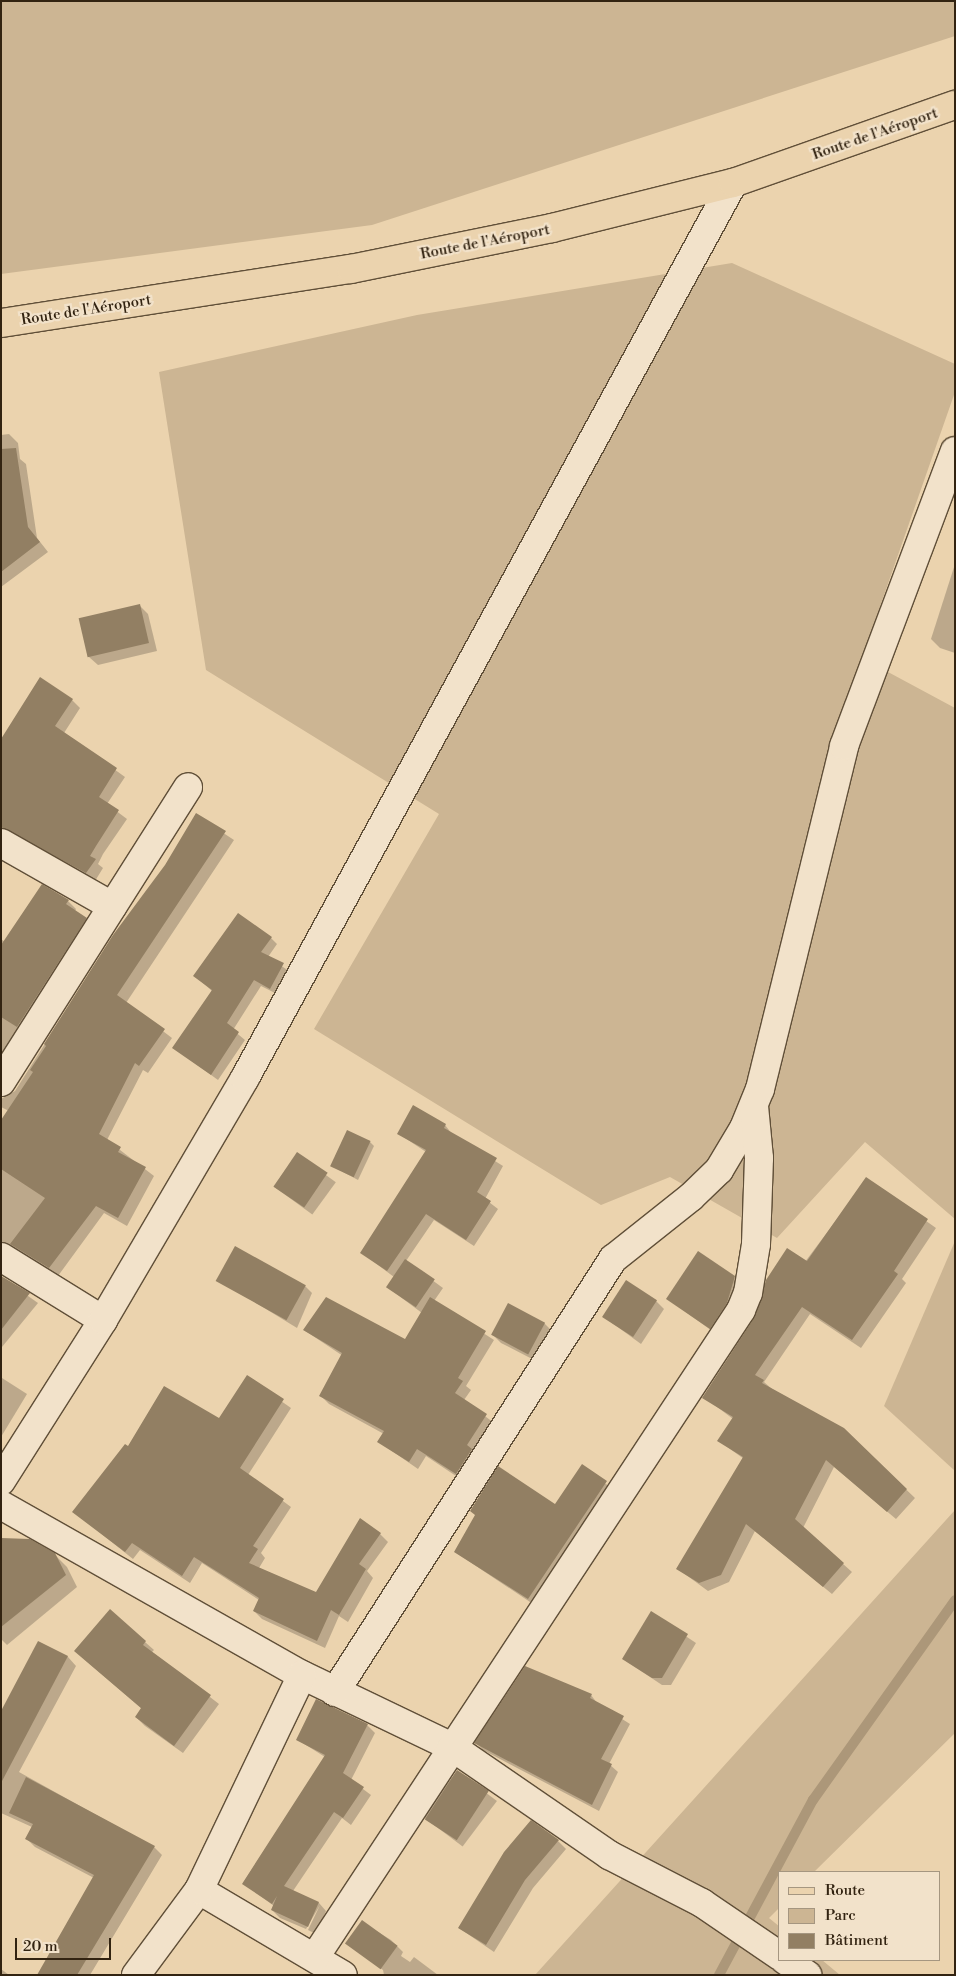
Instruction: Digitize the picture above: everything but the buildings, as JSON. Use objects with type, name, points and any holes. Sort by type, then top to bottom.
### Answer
[{"type":"main road","name":"Route de l'Aéroport","points":[[1,323],[351,269],[552,228],[733,183],[955,105]]},
{"type":"street","points":[[2,1478],[102,1320],[245,1078],[733,183]]},
{"type":"street","points":[[335,1692],[613,1259],[691,1197],[718,1170],[744,1128],[754,1104],[844,746],[955,451]]},
{"type":"street","points":[[1,1082],[188,787]]},
{"type":"street","points":[[1,843],[112,906]]},
{"type":"street","points":[[315,1957],[741,1310],[748,1293],[756,1244],[759,1158],[754,1104]]},
{"type":"street","points":[[1,1258],[102,1320]]},
{"type":"street","points":[[1,1505],[302,1675],[452,1747],[609,1856],[702,1903],[778,1955]]},
{"type":"street","points":[[136,1975],[199,1890],[302,1675]]},
{"type":"street","points":[[199,1890],[343,1975]]},
{"type":"street","points":[[786,1961],[806,1975]]},
{"type":"green space","points":[[1,1],[955,1],[955,36],[372,225],[1,274]]},
{"type":"green space","points":[[732,263],[955,364],[955,392],[862,658],[955,708],[955,1219],[865,1142],[777,1238],[670,1177],[601,1205],[314,1029],[439,814],[206,670],[159,372],[417,315]]},
{"type":"green space","points":[[955,1241],[955,1471],[884,1406]]},
{"type":"green space","points":[[955,1510],[955,1733],[815,1871],[778,1871],[778,1909],[769,1918],[778,1925],[778,1961],[823,1961],[840,1975],[535,1975]]},
{"type":"waterway","points":[[719,1975],[813,1800],[955,1600]]}]
